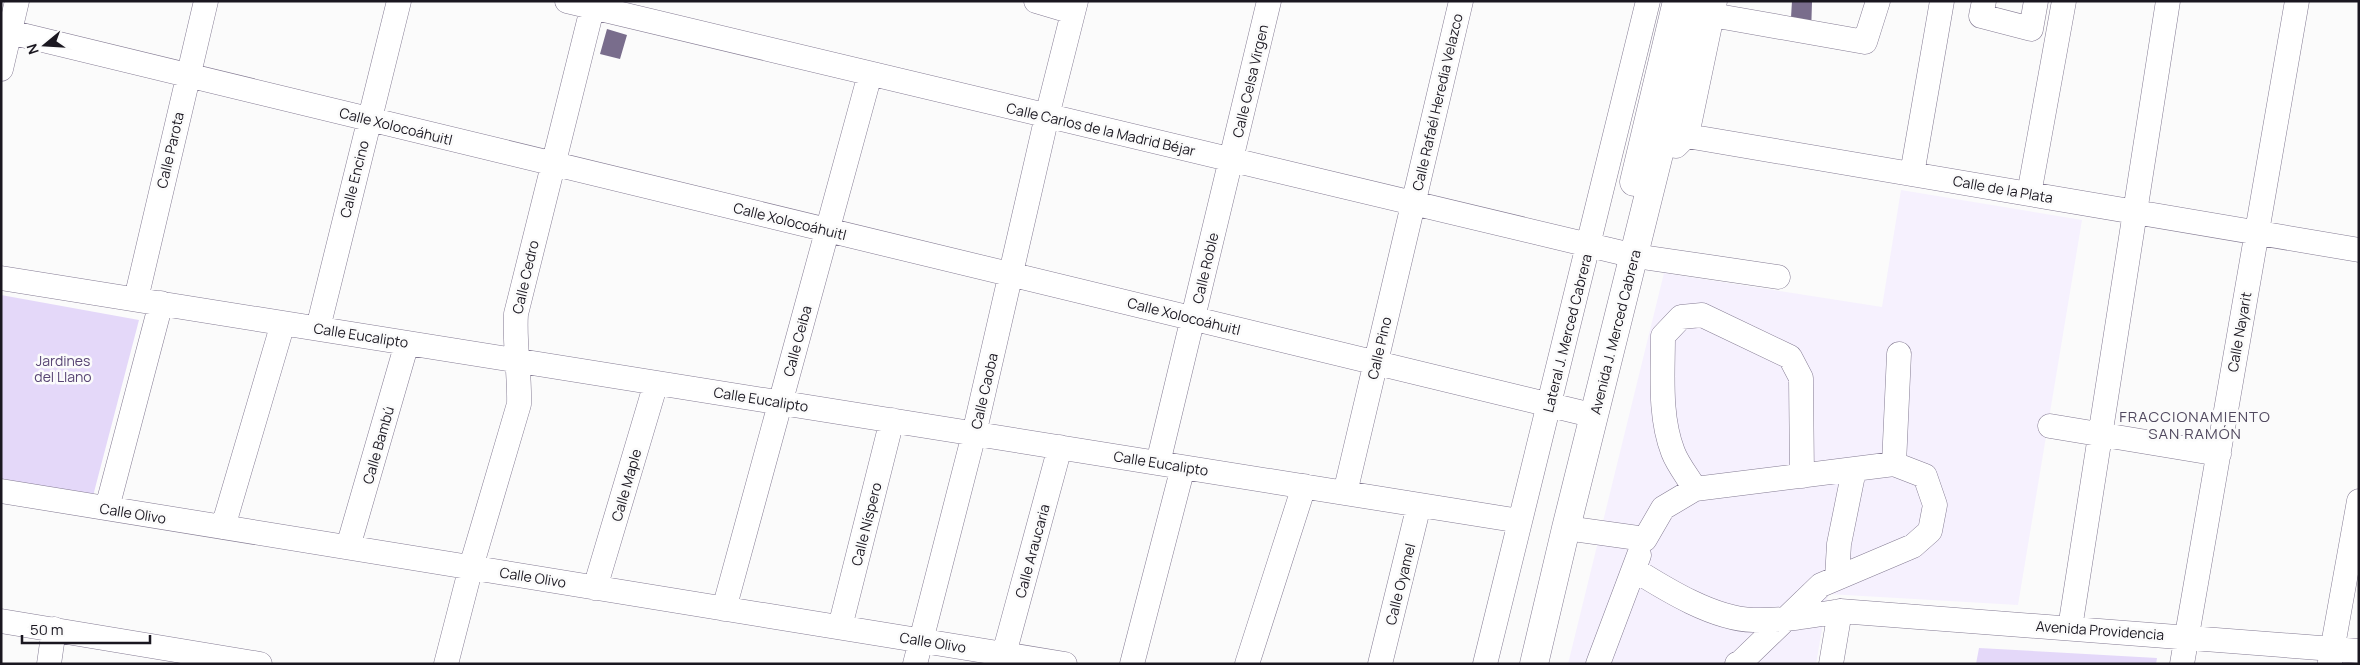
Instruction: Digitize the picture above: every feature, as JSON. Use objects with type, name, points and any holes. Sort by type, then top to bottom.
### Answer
[{"type":"main road","name":"Avenida J. Merced Cabrera","points":[[1534,664],[1626,254],[1658,163],[1666,132],[1677,1]]},
{"type":"main road","name":"Avenida J. Merced Cabrera","points":[[1518,664],[1579,412],[1626,254],[1708,6]]},
{"type":"street","points":[[1,69],[6,31],[18,1]]},
{"type":"street","name":"Calle Parota","points":[[136,299],[206,1]]},
{"type":"street","name":"Calle Encino","points":[[318,328],[399,1]]},
{"type":"street","name":"Calle Carlos de la Madrid Béjar","points":[[567,1],[593,4],[870,74],[1626,254],[1778,277]]},
{"type":"street","points":[[1036,1],[1074,7]]},
{"type":"street","name":"Calle Celsa Virgen","points":[[1231,160],[1269,1]]},
{"type":"street","name":"Calle Rafaél Heredia Velazco","points":[[1413,203],[1461,1]]},
{"type":"street","name":"Lateral J. Merced Cabrera","points":[[1485,664],[1648,1]]},
{"type":"street","points":[[1708,6],[1748,11],[1865,42],[1878,1]]},
{"type":"street","points":[[1912,174],[1942,1]]},
{"type":"street","points":[[1984,1],[1981,16],[2030,29],[2036,1]]},
{"type":"street","points":[[2029,194],[2064,1]]},
{"type":"street","points":[[2070,628],[2168,1]]},
{"type":"street","name":"Calle Nayarit","points":[[2182,664],[2297,1]]},
{"type":"street","name":"Calle Cedro","points":[[446,664],[471,567],[519,404],[518,360],[514,334],[516,314],[593,4]]},
{"type":"street","name":"Calle Caoba","points":[[915,664],[974,434],[1074,7]]},
{"type":"street","name":"Calle Xolocoáhuitl","points":[[6,31],[1579,412]]},
{"type":"street","name":"Calle Ceiba","points":[[724,609],[870,74]]},
{"type":"street","name":"Calle de la Plata","points":[[1666,132],[2359,250]]},
{"type":"street","name":"Calle Roble","points":[[1158,463],[1231,160]]},
{"type":"street","name":"Calle Pino","points":[[1345,493],[1413,203]]},
{"type":"street","name":"Calle Eucalipto","points":[[1,278],[1520,521]]},
{"type":"street","points":[[107,508],[161,303]]},
{"type":"street","points":[[1695,489],[1673,453],[1666,426],[1662,388],[1663,336],[1680,317],[1702,316],[1790,358],[1801,378],[1802,476]]},
{"type":"street","points":[[223,527],[282,323]]},
{"type":"street","name":"Calle Bambú","points":[[348,547],[408,343]]},
{"type":"street","points":[[1894,464],[1899,354]]},
{"type":"street","name":"Calle Maple","points":[[595,588],[656,382]]},
{"type":"street","name":"Calle Níspero","points":[[840,627],[892,420]]},
{"type":"street","points":[[2050,426],[2218,454]]},
{"type":"street","name":"Calle Araucaria","points":[[1004,654],[1060,447]]},
{"type":"street","points":[[1598,664],[1635,570],[1645,539],[1663,508],[1695,489],[1894,464],[1925,476],[1935,505],[1930,531],[1913,546],[1820,585],[1787,620],[1737,664]]},
{"type":"street","points":[[1132,664],[1183,467]]},
{"type":"street","points":[[1837,578],[1839,544],[1854,470]]},
{"type":"street","points":[[1248,664],[1304,486]]},
{"type":"street","name":"Calle Olivo","points":[[1,491],[1064,664]]},
{"type":"street","points":[[2331,656],[2359,501]]},
{"type":"street","name":"Calle Oyamel","points":[[1380,664],[1420,505]]},
{"type":"street","points":[[1566,528],[1645,539]]},
{"type":"street","name":"Avenida Providencia","points":[[1635,570],[1666,589],[1726,616],[1752,620],[1787,620],[1840,611],[2187,637],[2331,656],[2359,651]]},
{"type":"street","points":[[1831,664],[1840,611]]},
{"type":"street","points":[[1,621],[54,629],[168,656],[260,664]]},
{"type":"street","points":[[49,664],[54,629]]},
{"type":"shaded area","points":[[1901,190],[2082,220],[2018,605],[1828,594],[1816,664],[1568,664],[1664,273],[1882,307]]},
{"type":"green space","name":"Jardines del Llano","points":[[1,295],[139,320],[93,496],[1,481]]},
{"type":"green space","points":[[1979,648],[2157,658],[2156,664],[1976,664]]},
{"type":"building","points":[[1792,1],[1812,2],[1811,35],[1790,34]]},
{"type":"building","points":[[607,29],[627,35],[620,59],[600,54]]},
{"type":"district","name":"FRACCIONAMIENTO SAN RAMÓN","points":[[2195,424]]}]
